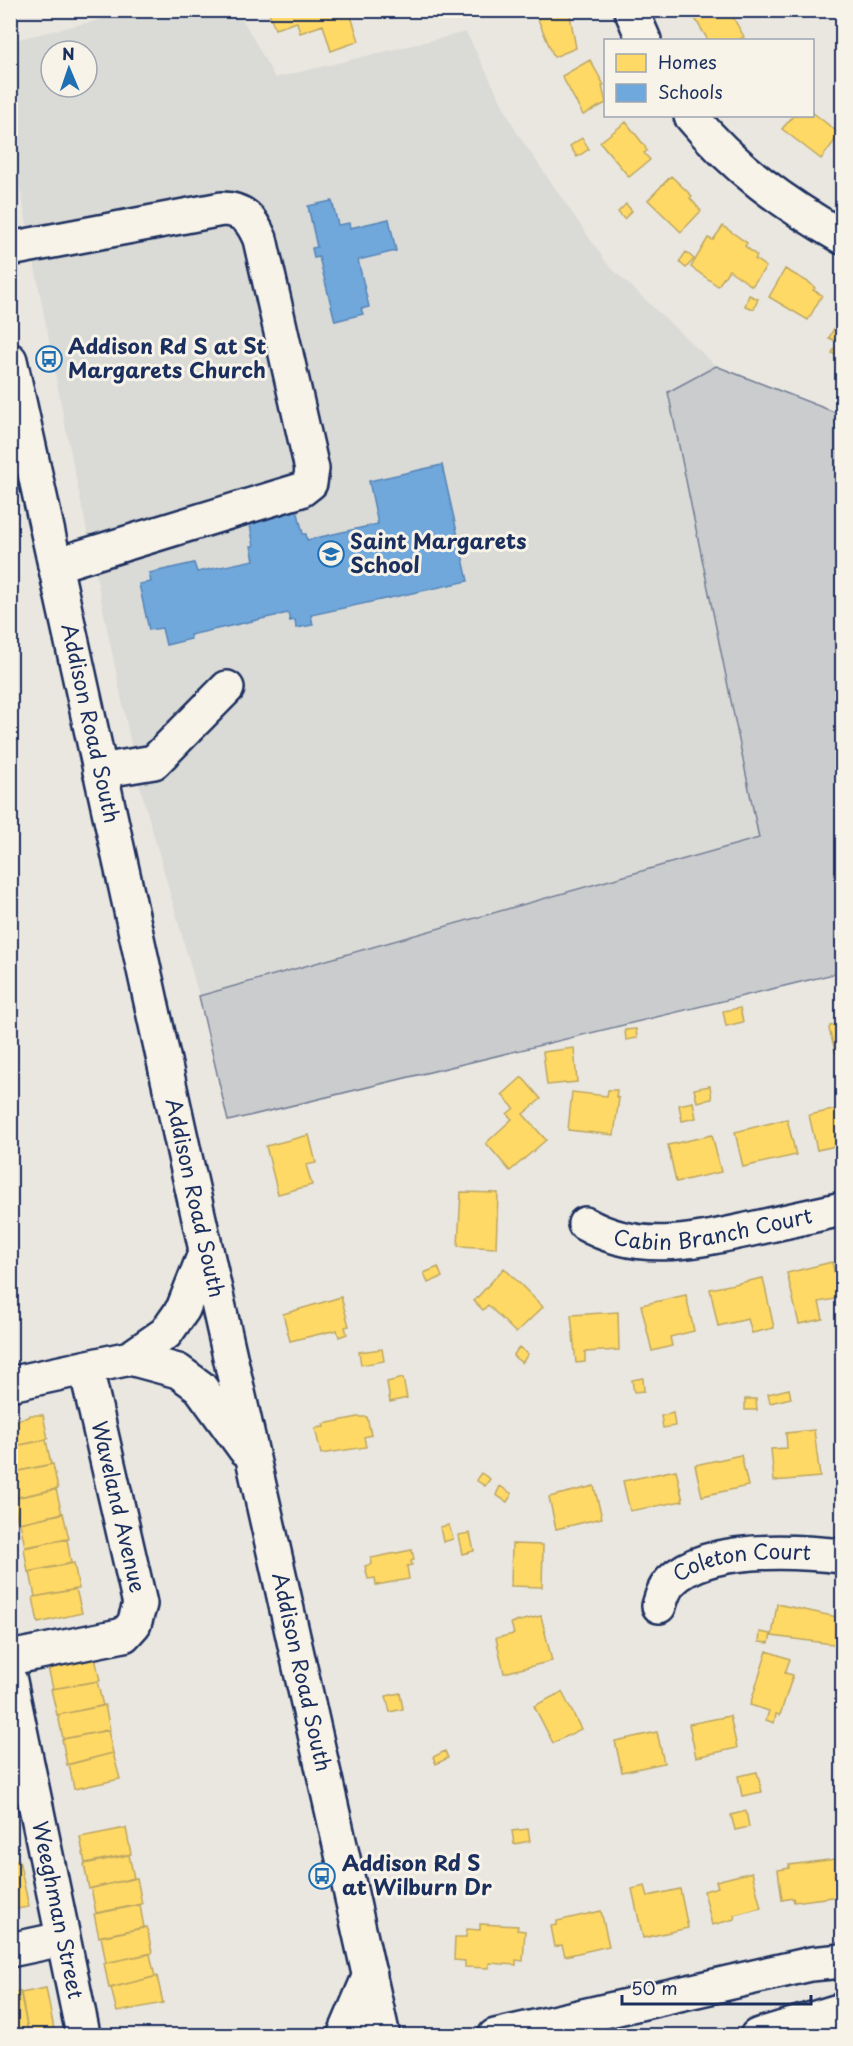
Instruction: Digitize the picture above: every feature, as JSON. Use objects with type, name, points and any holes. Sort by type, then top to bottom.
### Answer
[{"type":"main road","points":[[631,10],[644,39]]},
{"type":"main road","points":[[692,117],[737,165],[789,206],[843,237]]},
{"type":"main road","points":[[10,249],[222,208],[233,209],[247,216],[260,239],[312,469],[310,483],[301,490],[55,565]]},
{"type":"main road","name":"Addison Road South","points":[[10,360],[206,1251],[383,2036]]},
{"type":"main road","points":[[100,771],[154,762],[227,688]]},
{"type":"main road","name":"Cabin Branch Court","points":[[585,1224],[616,1238],[659,1244],[689,1242],[843,1209]]},
{"type":"main road","points":[[10,1384],[130,1358],[166,1333],[183,1309],[206,1251]]},
{"type":"main road","points":[[130,1358],[178,1371],[200,1387],[255,1464]]},
{"type":"main road","name":"Waveland Avenue","points":[[10,1658],[124,1635],[134,1624],[140,1604],[86,1368]]},
{"type":"main road","name":"Coleton Court","points":[[659,1606],[671,1581],[696,1566],[715,1559],[778,1552],[843,1556]]},
{"type":"main road","name":"Weeghman Street","points":[[10,1681],[83,2034]]},
{"type":"main road","points":[[10,1950],[62,1939]]},
{"type":"main road","points":[[495,2036],[811,1964],[843,1961]]},
{"type":"main road","points":[[344,2036],[370,1975]]},
{"type":"main road","points":[[757,2036],[843,2010]]},
{"type":"shaded area","points":[[137,11],[238,11],[275,78],[466,32],[517,133],[608,265],[716,366],[668,393],[759,838],[199,996],[139,783],[64,420],[11,140],[10,41]]},
{"type":"shaded area","points":[[716,366],[842,415],[842,972],[228,1121],[199,996],[759,838],[668,392]]},
{"type":"building: Homes","points":[[268,10],[349,10],[359,41],[331,51],[323,25],[300,33],[297,22],[275,29]]},
{"type":"building: Homes","points":[[534,10],[569,10],[576,48],[554,57]]},
{"type":"building: Homes","points":[[693,10],[729,10],[744,37],[707,39],[691,12]]},
{"type":"building: Homes","points":[[590,60],[604,85],[602,86],[604,104],[583,115],[562,76]]},
{"type":"building: Homes","points":[[814,114],[840,134],[821,159],[782,129],[792,117],[814,117]]},
{"type":"building: Homes","points":[[626,122],[644,145],[647,151],[644,153],[650,160],[629,177],[600,142]]},
{"type":"building: Homes","points":[[582,138],[589,149],[577,157],[570,146]]},
{"type":"building: Homes","points":[[671,176],[692,196],[690,198],[701,211],[681,232],[648,200]]},
{"type":"building: Homes","points":[[626,204],[632,211],[624,219],[618,212]]},
{"type":"building: Homes","points":[[723,226],[747,243],[745,246],[757,256],[755,259],[766,267],[752,286],[729,270],[718,286],[691,267],[708,238],[713,240]]},
{"type":"building: Homes","points":[[686,252],[694,259],[686,268],[679,262]]},
{"type":"building: Homes","points":[[785,269],[810,283],[815,288],[813,290],[822,295],[808,320],[769,297]]},
{"type":"building: Homes","points":[[749,295],[758,299],[754,309],[745,306]]},
{"type":"building: Homes","points":[[842,313],[842,359],[832,353],[838,342],[829,338]]},
{"type":"building: Homes","points":[[740,1008],[743,1022],[726,1026],[723,1011]]},
{"type":"building: Homes","points":[[842,1023],[842,1053],[836,1054],[829,1029],[830,1026]]},
{"type":"building: Homes","points":[[636,1029],[637,1038],[626,1040],[625,1030]]},
{"type":"building: Homes","points":[[574,1048],[577,1082],[547,1085],[543,1052]]},
{"type":"building: Homes","points":[[522,1077],[541,1099],[523,1114],[546,1140],[510,1171],[486,1143],[512,1119],[507,1114],[514,1108],[502,1095]]},
{"type":"building: Homes","points":[[710,1086],[712,1099],[697,1102],[694,1089]]},
{"type":"building: Homes","points":[[608,1090],[617,1090],[616,1097],[619,1098],[614,1135],[568,1130],[572,1092],[607,1096]]},
{"type":"building: Homes","points":[[693,1102],[696,1118],[682,1121],[679,1105]]},
{"type":"building: Homes","points":[[842,1108],[842,1149],[841,1145],[817,1150],[809,1115]]},
{"type":"building: Homes","points":[[787,1119],[796,1155],[743,1167],[735,1132]]},
{"type":"building: Homes","points":[[309,1135],[316,1163],[306,1165],[312,1185],[278,1194],[266,1146]]},
{"type":"building: Homes","points":[[712,1135],[721,1172],[676,1182],[668,1145]]},
{"type":"building: Homes","points":[[461,1192],[498,1193],[496,1248],[458,1246]]},
{"type":"building: Homes","points":[[832,1262],[840,1298],[819,1302],[823,1319],[799,1324],[787,1273]]},
{"type":"building: Homes","points":[[438,1267],[442,1277],[428,1283],[424,1273]]},
{"type":"building: Homes","points":[[504,1268],[543,1307],[516,1333],[488,1305],[483,1310],[474,1301]]},
{"type":"building: Homes","points":[[763,1278],[774,1328],[752,1333],[748,1319],[718,1326],[710,1289]]},
{"type":"building: Homes","points":[[686,1295],[694,1331],[670,1337],[672,1346],[652,1351],[641,1305]]},
{"type":"building: Homes","points":[[341,1297],[349,1326],[345,1327],[347,1334],[339,1337],[337,1330],[290,1341],[283,1314]]},
{"type":"building: Homes","points":[[618,1312],[619,1350],[585,1352],[585,1362],[576,1363],[571,1315]]},
{"type":"building: Homes","points":[[519,1347],[528,1354],[522,1363],[513,1356]]},
{"type":"building: Homes","points":[[382,1349],[384,1361],[361,1365],[359,1352]]},
{"type":"building: Homes","points":[[403,1378],[407,1398],[390,1402],[387,1382]]},
{"type":"building: Homes","points":[[643,1378],[644,1391],[634,1392],[632,1380]]},
{"type":"building: Homes","points":[[789,1389],[791,1398],[770,1403],[768,1394]]},
{"type":"building: Homes","points":[[745,1399],[756,1399],[757,1410],[745,1410]]},
{"type":"building: Homes","points":[[673,1413],[675,1426],[663,1428],[661,1416]]},
{"type":"building: Homes","points":[[30,1415],[43,1415],[48,1439],[10,1447],[10,1421]]},
{"type":"building: Homes","points":[[367,1417],[371,1435],[364,1437],[366,1447],[321,1454],[315,1428],[324,1427],[323,1424]]},
{"type":"building: Homes","points":[[814,1430],[820,1477],[774,1481],[771,1449],[787,1448],[786,1433]]},
{"type":"building: Homes","points":[[46,1440],[51,1464],[10,1473],[10,1447]]},
{"type":"building: Homes","points":[[741,1455],[748,1486],[702,1496],[695,1465]]},
{"type":"building: Homes","points":[[53,1464],[58,1489],[15,1498],[10,1473]]},
{"type":"building: Homes","points":[[676,1470],[683,1501],[630,1511],[623,1481]]},
{"type":"building: Homes","points":[[481,1473],[490,1479],[485,1486],[476,1480]]},
{"type":"building: Homes","points":[[500,1486],[512,1494],[507,1502],[496,1495]]},
{"type":"building: Homes","points":[[594,1486],[602,1518],[556,1529],[549,1497]]},
{"type":"building: Homes","points":[[56,1489],[62,1514],[18,1523],[13,1498]]},
{"type":"building: Homes","points":[[63,1513],[69,1539],[25,1547],[20,1523]]},
{"type":"building: Homes","points":[[449,1525],[453,1539],[443,1542],[440,1527]]},
{"type":"building: Homes","points":[[470,1533],[474,1551],[462,1554],[458,1535]]},
{"type":"building: Homes","points":[[67,1539],[71,1563],[28,1572],[24,1548]]},
{"type":"building: Homes","points":[[512,1544],[543,1545],[542,1587],[511,1586]]},
{"type":"building: Homes","points":[[412,1550],[414,1560],[411,1561],[412,1565],[407,1566],[409,1579],[376,1585],[375,1578],[368,1579],[365,1566],[372,1564],[371,1558]]},
{"type":"building: Homes","points":[[74,1563],[79,1589],[35,1597],[30,1572]]},
{"type":"building: Homes","points":[[76,1589],[82,1613],[38,1623],[33,1597]]},
{"type":"building: Homes","points":[[777,1604],[842,1618],[840,1645],[772,1636]]},
{"type":"building: Homes","points":[[541,1616],[552,1661],[504,1673],[496,1638],[514,1634],[511,1623]]},
{"type":"building: Homes","points":[[760,1632],[771,1634],[769,1643],[759,1642]]},
{"type":"building: Homes","points":[[767,1651],[790,1659],[785,1673],[793,1675],[780,1715],[776,1714],[774,1723],[766,1720],[769,1711],[750,1705]]},
{"type":"building: Homes","points":[[94,1653],[100,1681],[53,1689],[47,1663]]},
{"type":"building: Homes","points":[[97,1681],[103,1706],[57,1715],[51,1689]]},
{"type":"building: Homes","points":[[562,1692],[581,1729],[553,1743],[534,1706]]},
{"type":"building: Homes","points":[[400,1693],[403,1709],[390,1712],[386,1696]]},
{"type":"building: Homes","points":[[105,1705],[110,1730],[63,1739],[58,1715]]},
{"type":"building: Homes","points":[[730,1716],[737,1748],[696,1757],[689,1724]]},
{"type":"building: Homes","points":[[108,1730],[113,1753],[67,1765],[62,1739]]},
{"type":"building: Homes","points":[[657,1732],[664,1763],[622,1772],[615,1741]]},
{"type":"building: Homes","points":[[445,1751],[448,1758],[436,1764],[433,1757]]},
{"type":"building: Homes","points":[[113,1753],[120,1779],[74,1789],[69,1764]]},
{"type":"building: Homes","points":[[757,1772],[762,1792],[742,1796],[738,1776]]},
{"type":"building: Homes","points":[[746,1811],[749,1827],[735,1830],[731,1815]]},
{"type":"building: Homes","points":[[126,1828],[131,1854],[85,1863],[80,1837]]},
{"type":"building: Homes","points":[[528,1829],[530,1841],[514,1844],[512,1831]]},
{"type":"building: Homes","points":[[129,1855],[134,1878],[89,1889],[84,1864]]},
{"type":"building: Homes","points":[[836,1859],[840,1896],[794,1902],[793,1898],[782,1900],[778,1870],[789,1868],[789,1865]]},
{"type":"building: Homes","points":[[19,1860],[29,1907],[10,1910],[10,1862]]},
{"type":"building: Homes","points":[[752,1872],[761,1908],[734,1915],[735,1919],[712,1925],[704,1891],[718,1887],[716,1881]]},
{"type":"building: Homes","points":[[137,1878],[142,1904],[96,1913],[91,1888]]},
{"type":"building: Homes","points":[[645,1886],[648,1896],[680,1889],[688,1928],[643,1938],[632,1889]]},
{"type":"building: Homes","points":[[140,1905],[144,1928],[99,1937],[94,1914]]},
{"type":"building: Homes","points":[[601,1911],[609,1946],[565,1956],[562,1945],[555,1947],[551,1926],[557,1925],[557,1921]]},
{"type":"building: Homes","points":[[480,1924],[518,1926],[517,1930],[525,1931],[523,1961],[516,1960],[516,1965],[489,1963],[489,1968],[465,1967],[465,1961],[454,1960],[455,1937],[466,1937],[467,1929],[480,1930]]},
{"type":"building: Homes","points":[[147,1927],[152,1953],[106,1963],[101,1936]]},
{"type":"building: Homes","points":[[150,1954],[155,1977],[109,1988],[104,1963]]},
{"type":"building: Homes","points":[[157,1976],[163,2003],[117,2012],[111,1988]]},
{"type":"building: Homes","points":[[46,1988],[55,2034],[29,2036],[21,1993]]},
{"type":"building: Homes","points":[[20,1991],[29,2036],[10,2036],[10,1993]]},
{"type":"building: Schools","points":[[332,201],[338,225],[349,223],[350,228],[389,219],[396,251],[358,260],[369,307],[361,309],[363,314],[335,321],[319,257],[314,258],[312,248],[317,247],[308,206]]},
{"type":"building: Schools","points":[[442,465],[468,581],[311,615],[313,625],[296,628],[295,620],[290,621],[288,613],[190,635],[191,639],[166,645],[162,628],[149,630],[139,584],[151,582],[149,573],[194,563],[197,572],[254,560],[249,520],[297,509],[303,534],[306,534],[307,540],[378,524],[369,481]]},
{"type":"place","name":"Addison Rd S at St Margarets Church","points":[[49,359]]},
{"type":"place","name":"Saint Margarets School","points":[[331,554]]},
{"type":"place","name":"Addison Rd S at Wilburn Dr","points":[[322,1876]]}]
